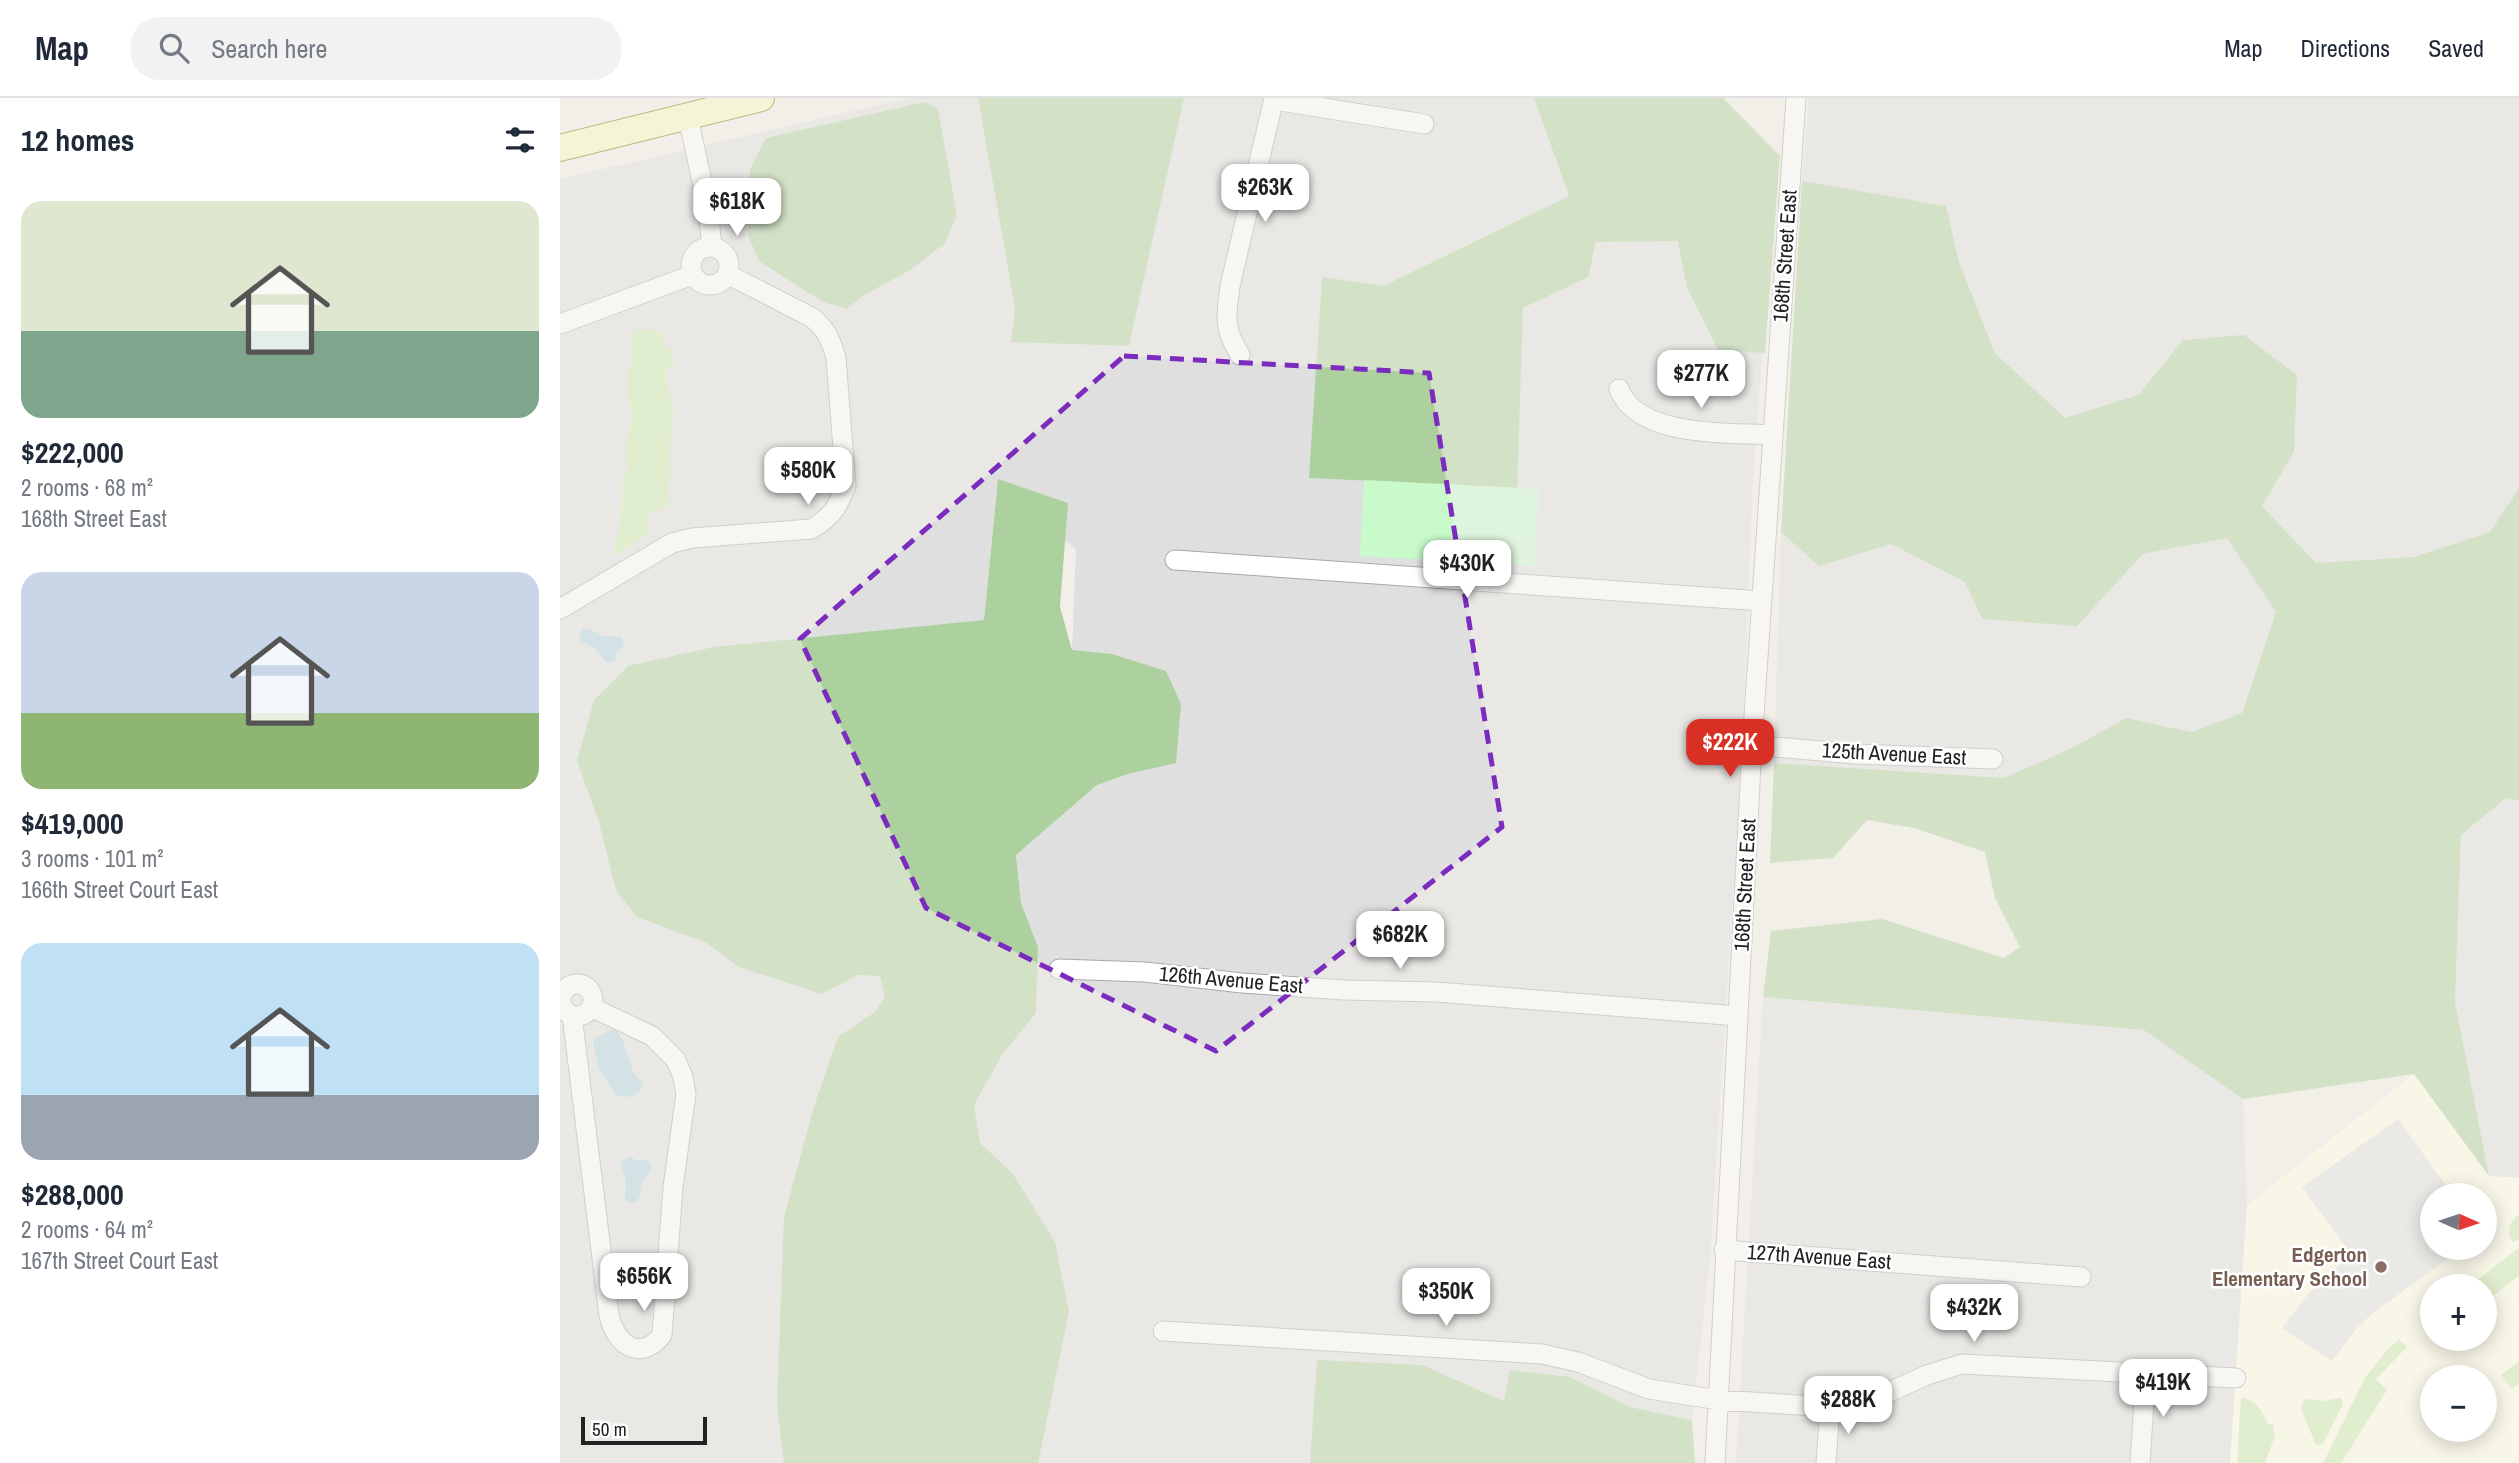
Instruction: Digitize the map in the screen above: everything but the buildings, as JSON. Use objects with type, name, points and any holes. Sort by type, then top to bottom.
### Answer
[{"type":"main road","points":[[560,148],[761,98]]},
{"type":"street","name":"168th Street East","points":[[1715,1463],[1752,745],[1796,98]]},
{"type":"street","points":[[1240,355],[1226,328],[1230,286],[1274,99],[1424,124]]},
{"type":"street","points":[[688,117],[708,209],[712,247]]},
{"type":"street","points":[[702,248],[721,250],[729,261],[727,274],[719,283],[707,285],[696,280],[692,275],[693,257],[702,248]]},
{"type":"street","points":[[560,609],[672,543],[692,538],[811,529],[828,519],[839,505],[846,486],[836,358],[832,341],[822,325],[811,317],[727,274]]},
{"type":"street","points":[[560,324],[692,275]]},
{"type":"street","points":[[1619,389],[1631,409],[1647,419],[1674,428],[1773,435]]},
{"type":"street","points":[[1175,560],[1762,601]]},
{"type":"street","name":"125th Avenue East","points":[[1752,745],[1855,754],[1993,759]]},
{"type":"street","name":"126th Avenue East","points":[[1059,969],[1145,972],[1343,990],[1437,992],[1738,1016]]},
{"type":"street","points":[[572,1015],[583,1014],[591,1007],[593,996],[587,987],[576,983],[561,990],[562,1005],[572,1015],[608,1315],[616,1336],[623,1344],[632,1348],[645,1348],[654,1344],[662,1335],[673,1187],[686,1094],[676,1060],[666,1048],[652,1036],[591,1007]]},
{"type":"street","name":"127th Avenue East","points":[[1724,1250],[2081,1277]]},
{"type":"street","points":[[1163,1331],[1542,1354],[1578,1362],[1649,1389],[1719,1400],[1829,1407],[1863,1404],[1927,1375],[1962,1364],[2236,1378]]},
{"type":"street","points":[[2140,1463],[2146,1372]]},
{"type":"street","points":[[1826,1463],[1829,1407]]},
{"type":"highlighted area","points":[[1124,356],[1429,373],[1502,827],[1216,1051],[926,908],[800,639]]},
{"type":"shaded area","points":[[908,98],[978,98],[1015,308],[1011,342],[1128,346],[1184,98],[1534,98],[1569,196],[1383,286],[1322,278],[1310,478],[1516,488],[1523,308],[1530,222],[1770,238],[1752,499],[1742,752],[1710,1258],[1692,1420],[1630,1407],[1570,1377],[1504,1401],[1422,1365],[1317,1361],[1310,1463],[993,1463],[1013,1174],[979,1143],[974,1105],[1002,1055],[1036,1013],[1038,947],[1021,903],[1016,855],[1097,785],[1128,774],[1069,726],[1076,549],[997,488],[984,620],[884,960],[906,1027],[795,1463],[560,1463],[560,179]]},
{"type":"shaded area","points":[[1809,98],[2519,98],[2519,488],[2490,532],[2414,557],[2316,563],[2262,506],[2294,452],[2183,340],[2138,395],[2065,418],[1995,353],[1959,262],[1946,206],[1802,181]]},
{"type":"shaded area","points":[[1781,532],[1819,565],[1891,544],[1965,582],[1982,619],[2077,626],[2143,554],[2227,538],[2276,612],[2242,713],[2192,732],[2126,718],[2074,747],[2004,778],[1774,763]]},
{"type":"shaded area","points":[[2506,798],[2519,801],[2519,1178],[2489,1176],[2455,1002],[2461,835]]},
{"type":"shaded area","points":[[1763,997],[2145,1030],[2243,1099],[2247,1205],[2230,1463],[1736,1463]]},
{"type":"shaded area","name":"Edgerton Elementary School","points":[[2414,1074],[2489,1176],[2519,1178],[2519,1463],[2230,1463],[2247,1205]]},
{"type":"shaded area","points":[[2398,1119],[2444,1183],[2420,1183],[2420,1260],[2446,1260],[2427,1274],[2420,1274],[2420,1279],[2372,1314],[2359,1326],[2332,1361],[2282,1328],[2308,1294],[2351,1254],[2302,1187]]},
{"type":"green space","points":[[978,98],[1184,98],[1129,346],[1011,342],[1015,308]]},
{"type":"green space","points":[[1534,98],[1723,98],[1780,156],[1765,353],[1718,350],[1687,288],[1678,241],[1596,242],[1588,277],[1523,308],[1517,488],[1309,478],[1322,277],[1383,286],[1569,196]]},
{"type":"green space","points":[[925,102],[938,109],[957,216],[944,244],[910,270],[864,295],[847,309],[823,302],[759,261],[748,235],[750,169],[766,138]]},
{"type":"green space","points":[[1802,181],[1946,206],[1959,262],[1995,353],[2065,418],[2138,395],[2183,340],[2244,335],[2297,375],[2294,452],[2262,506],[2316,563],[2414,557],[2490,532],[2519,488],[2519,801],[2506,798],[2461,835],[2455,1002],[2489,1176],[2414,1074],[2243,1099],[2144,1030],[1763,997],[1771,931],[1882,919],[2004,958],[2020,947],[1995,898],[1985,852],[1914,828],[1867,820],[1833,858],[1770,863],[1774,763],[2004,778],[2074,747],[2126,718],[2192,732],[2242,713],[2276,612],[2227,538],[2143,554],[2077,626],[1982,619],[1965,582],[1891,544],[1819,566],[1781,532]]},
{"type":"green space","points":[[638,329],[661,332],[665,346],[672,351],[675,363],[666,371],[668,390],[674,407],[669,456],[670,504],[648,513],[646,525],[649,534],[612,557],[620,528],[623,476],[629,466],[626,460],[626,440],[633,416],[627,395],[627,372],[633,360],[632,337]]},
{"type":"green space","points":[[998,479],[1068,503],[1060,607],[1072,650],[1112,654],[1166,671],[1181,704],[1176,763],[1128,774],[1097,785],[1016,855],[1021,903],[1038,947],[1036,1013],[1002,1055],[974,1105],[980,1143],[1013,1174],[1055,1242],[1069,1311],[1038,1463],[784,1463],[777,1405],[784,1217],[814,1106],[838,1037],[875,1012],[885,997],[880,976],[858,975],[821,994],[739,967],[707,943],[637,917],[616,891],[599,822],[577,761],[594,700],[628,666],[714,647],[984,620]]},
{"type":"green space","points":[[1364,480],[1539,489],[1534,566],[1360,556]]},
{"type":"green space","points":[[2519,1215],[2519,1239],[2513,1242],[2510,1227]]},
{"type":"green space","points":[[2519,1248],[2519,1276],[2497,1293],[2497,1274],[2485,1274]]},
{"type":"green space","points":[[2399,1339],[2407,1347],[2376,1379],[2387,1390],[2341,1463],[2323,1463],[2365,1378]]},
{"type":"green space","points":[[1317,1360],[1422,1365],[1504,1401],[1510,1370],[1570,1377],[1630,1407],[1692,1420],[1695,1463],[1310,1463]]},
{"type":"green space","points":[[2519,1361],[2519,1384],[2512,1389],[2501,1375]]},
{"type":"green space","points":[[2241,1397],[2255,1404],[2268,1424],[2273,1424],[2275,1436],[2265,1463],[2237,1463]]},
{"type":"green space","points":[[2341,1398],[2343,1404],[2323,1444],[2316,1445],[2301,1409],[2302,1403],[2306,1399],[2322,1401]]},
{"type":"water","points":[[583,629],[604,636],[622,637],[624,646],[616,653],[615,661],[606,662],[594,647],[581,642],[579,636]]},
{"type":"water","points":[[612,1030],[617,1031],[622,1038],[633,1072],[642,1082],[642,1088],[637,1094],[624,1097],[616,1095],[599,1069],[593,1041]]},
{"type":"water","points":[[629,1157],[639,1161],[647,1159],[651,1165],[641,1186],[640,1197],[634,1203],[626,1200],[626,1180],[621,1165],[621,1162]]},
{"type":"place","name":"Edgerton Elementary School","points":[[2381,1267]]}]
